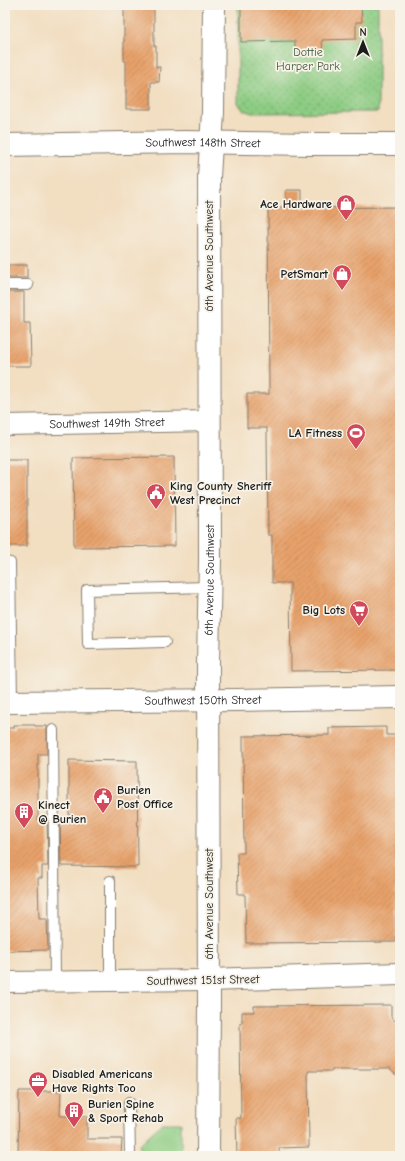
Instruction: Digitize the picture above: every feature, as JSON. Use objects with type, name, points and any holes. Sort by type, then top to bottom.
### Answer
[{"type":"street","name":"6th Avenue Southwest","points":[[208,1156],[208,700],[210,587],[209,177],[213,112],[214,5]]},
{"type":"street","name":"Southwest 148th Street","points":[[5,145],[185,142],[400,144]]},
{"type":"street","name":"Southwest 149th Street","points":[[5,424],[210,421]]},
{"type":"street","name":"Southwest 150th Street","points":[[8,702],[400,696]]},
{"type":"street","name":"Southwest 151st Street","points":[[5,982],[209,980],[400,974]]},
{"type":"lane","points":[[5,285],[28,285]]},
{"type":"lane","points":[[5,562],[10,563],[8,702]]},
{"type":"lane","points":[[165,642],[88,644],[87,590],[210,587]]},
{"type":"lane","points":[[53,730],[54,982]]},
{"type":"lane","points":[[110,881],[110,981]]},
{"type":"lane","points":[[130,1102],[130,1156]]},
{"type":"green space","name":"Dottie Harper Park","points":[[238,5],[378,5],[378,112],[252,113],[243,110],[238,103]]},
{"type":"green space","points":[[162,1123],[181,1123],[181,1156],[139,1156],[139,1145]]},
{"type":"building","points":[[124,5],[154,5],[154,46],[156,46],[156,67],[160,67],[159,82],[151,82],[151,109],[126,109]]},
{"type":"building","points":[[241,5],[361,5],[362,22],[356,22],[356,39],[322,40],[323,54],[295,54],[295,41],[241,42]]},
{"type":"building","points":[[286,190],[302,190],[302,208],[400,207],[400,670],[291,671],[290,583],[272,583],[272,535],[268,535],[267,428],[247,428],[247,394],[269,394],[268,207],[286,207]]},
{"type":"building","points":[[5,265],[27,265],[27,278],[5,278]]},
{"type":"building","points":[[5,292],[24,292],[24,323],[30,323],[31,366],[5,366]]},
{"type":"building","points":[[174,457],[175,546],[74,547],[73,458]]},
{"type":"building","points":[[5,460],[27,460],[27,546],[5,546]]},
{"type":"building","name":"Kinect @ Burien","points":[[14,725],[47,726],[47,754],[38,754],[38,820],[47,819],[48,866],[42,866],[42,878],[38,878],[39,919],[47,919],[48,950],[5,951],[5,728],[14,728]]},
{"type":"building","points":[[386,727],[386,735],[400,735],[400,848],[396,848],[396,942],[246,943],[245,894],[238,894],[237,853],[244,853],[243,736],[329,735],[329,728]]},
{"type":"building","name":"Burien Post Office","points":[[69,760],[137,761],[138,867],[61,866],[60,818],[69,818]]},
{"type":"building","points":[[391,1005],[391,1017],[400,1025],[400,1078],[389,1069],[332,1069],[332,1071],[308,1071],[309,1147],[279,1148],[279,1156],[237,1156],[236,1118],[241,1118],[240,1023],[242,1023],[242,1012],[254,1012],[254,1006]]},
{"type":"building","points":[[19,1091],[61,1091],[60,1116],[87,1116],[87,1139],[122,1139],[121,1156],[18,1156]]},
{"type":"place","name":"Ace Hardware","points":[[346,221]]},
{"type":"place","name":"PetSmart","points":[[342,291]]},
{"type":"place","name":"LA Fitness","points":[[356,450]]},
{"type":"place","name":"King County Sheriff West Precinct","points":[[156,510]]},
{"type":"place","name":"Big Lots","points":[[359,627]]},
{"type":"place","name":"Burien Post Office","points":[[103,814]]},
{"type":"place","name":"Kinect @ Burien","points":[[24,829]]},
{"type":"place","name":"Disabled Americans Have Rights Too","points":[[38,1098]]},
{"type":"place","name":"Burien Spine & Sport Rehab","points":[[74,1128]]}]
